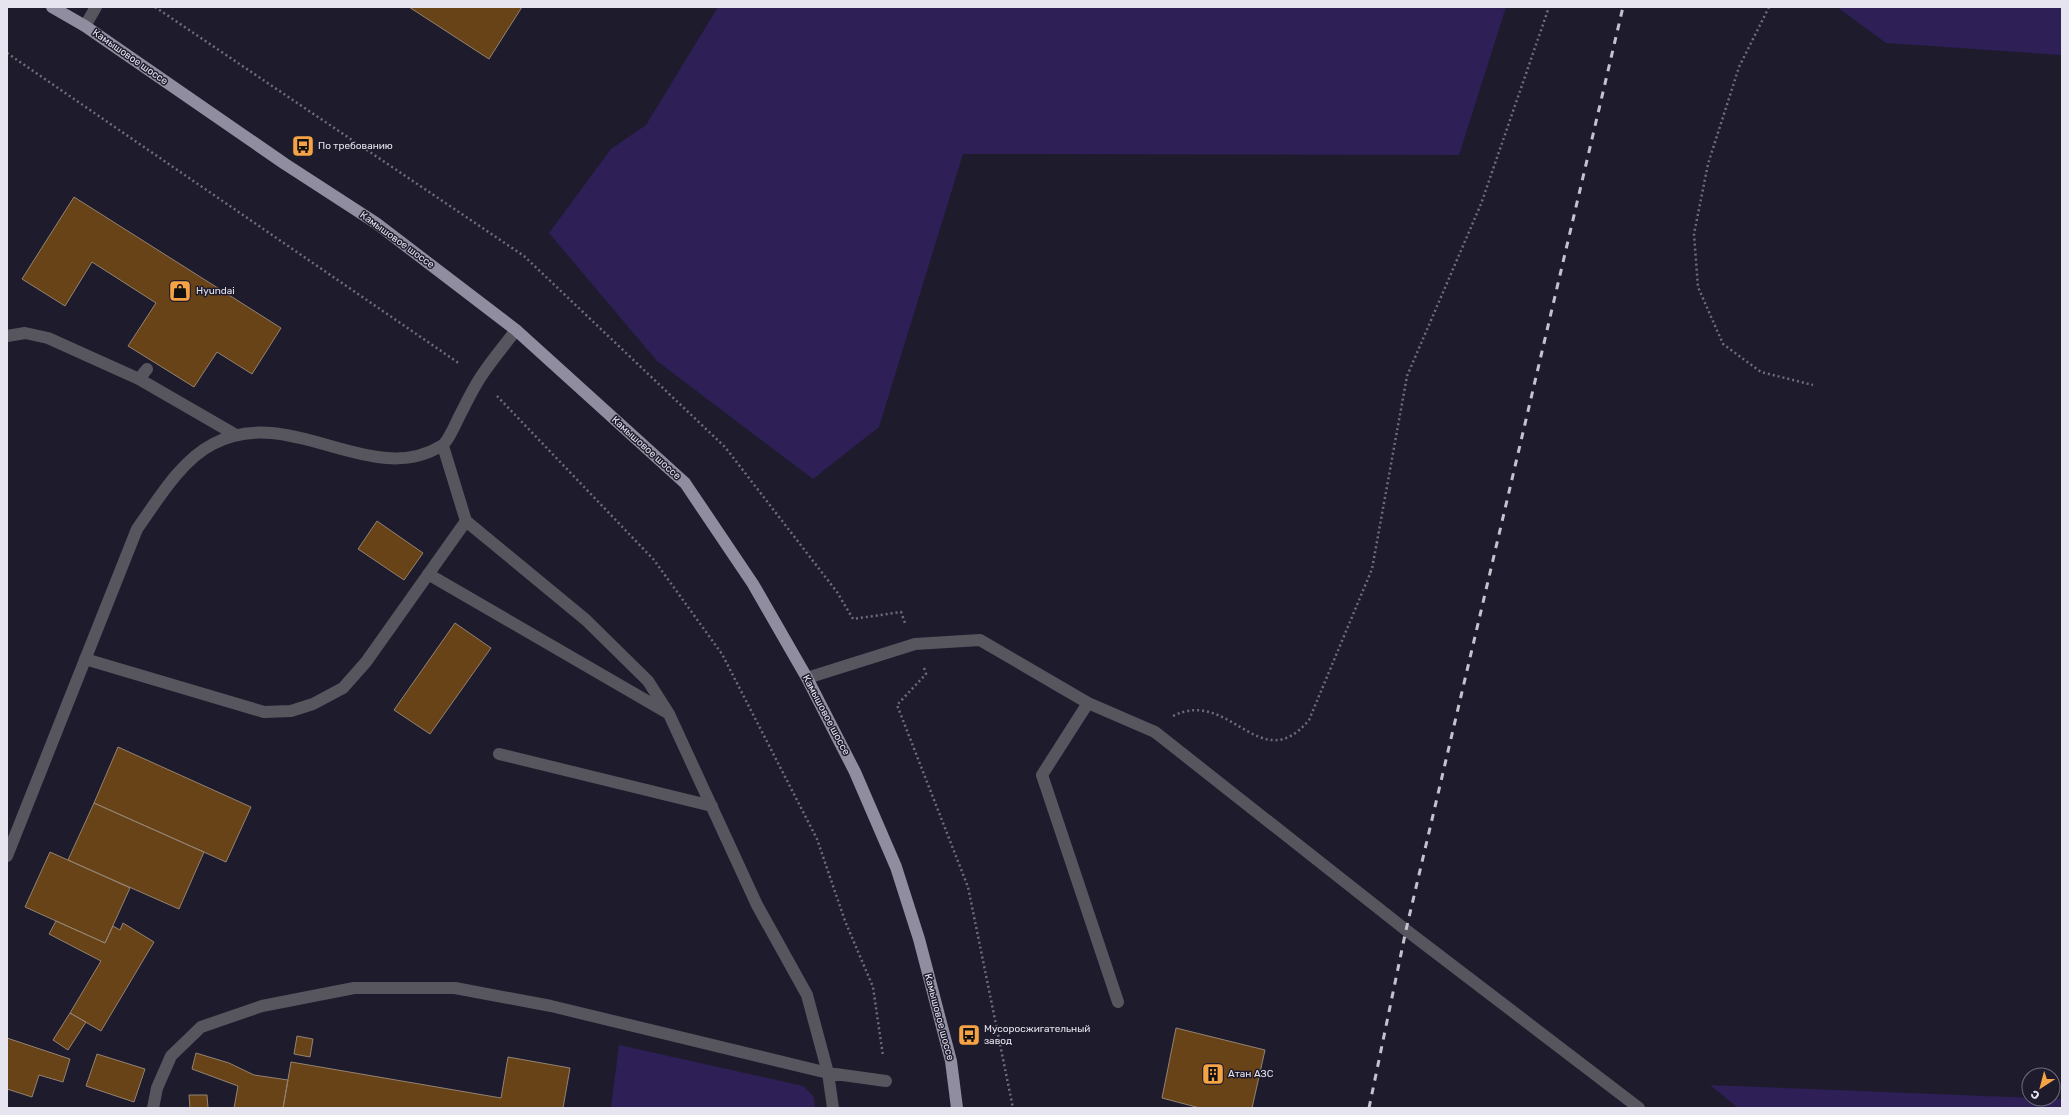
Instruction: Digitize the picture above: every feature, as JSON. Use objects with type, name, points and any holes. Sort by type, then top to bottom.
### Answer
[{"type":"main road","name":"Камышовое шоссе","points":[[52,7],[85,26],[285,164],[376,223],[516,330],[685,484],[753,584],[806,678],[855,772],[896,867],[919,939],[951,1061],[957,1108]]},
{"type":"lane","points":[[85,26],[96,7]]},
{"type":"lane","points":[[7,856],[136,529],[167,487],[194,457],[212,444],[236,435],[260,433],[284,434],[371,456],[396,460],[418,457],[443,446],[480,378],[516,330]]},
{"type":"lane","points":[[7,336],[24,333],[48,338],[139,379],[236,435]]},
{"type":"lane","points":[[139,379],[147,369]]},
{"type":"lane","points":[[443,446],[466,521],[586,620],[648,681],[669,714],[757,905],[807,995],[828,1073],[833,1108]]},
{"type":"lane","points":[[85,659],[264,712],[291,711],[313,704],[343,688],[366,662],[466,521]]},
{"type":"lane","points":[[428,574],[669,714]]},
{"type":"lane","points":[[806,678],[915,644],[980,640],[1088,703],[1155,732],[1406,930],[1640,1108]]},
{"type":"lane","points":[[1088,703],[1042,775],[1118,1002]]},
{"type":"lane","points":[[499,754],[712,806]]},
{"type":"lane","points":[[153,1108],[157,1088],[171,1056],[201,1027],[262,1006],[354,988],[455,988],[551,1006],[828,1073],[886,1081]]},
{"type":"path","points":[[1155,732],[1166,720],[1181,712],[1197,709],[1214,712],[1253,735],[1265,739],[1278,740],[1290,736],[1301,729],[1309,720],[1372,568],[1407,376],[1481,204],[1549,7]]},
{"type":"path","points":[[1769,7],[1739,67],[1708,164],[1694,234],[1698,287],[1723,344],[1761,372],[1813,385]]},
{"type":"path","points":[[7,53],[480,378],[654,560],[722,654],[817,839],[845,921],[873,988],[886,1081]]},
{"type":"shaded area","points":[[718,7],[1506,7],[1459,155],[963,154],[879,427],[813,479],[657,361],[549,233],[611,149],[646,125]]},
{"type":"shaded area","points":[[1837,7],[2062,7],[2062,55],[1886,43]]},
{"type":"shaded area","points":[[619,1045],[803,1086],[814,1097],[815,1108],[611,1108]]},
{"type":"shaded area","points":[[1710,1085],[2021,1097],[2021,1107],[2061,1107],[2062,1099],[2062,1108],[1738,1108]]},
{"type":"building","points":[[409,7],[522,7],[489,59]]},
{"type":"building","name":"Hyundai","points":[[74,197],[281,328],[252,374],[217,352],[194,387],[128,346],[156,303],[92,262],[65,306],[22,279]]},
{"type":"building","points":[[377,521],[423,553],[404,580],[358,549]]},
{"type":"building","points":[[455,623],[491,648],[430,734],[394,710]]},
{"type":"building","points":[[118,747],[251,807],[226,862],[94,803]]},
{"type":"building","points":[[94,803],[204,852],[179,909],[68,860]]},
{"type":"building","points":[[50,852],[130,888],[105,943],[25,907]]},
{"type":"building","points":[[56,921],[105,943],[113,926],[120,930],[123,923],[154,942],[101,1031],[70,1013],[101,961],[49,934]]},
{"type":"building","points":[[70,1013],[86,1022],[68,1050],[53,1040]]},
{"type":"building","name":"Атан АЗС","points":[[1176,1028],[1265,1050],[1252,1108],[1200,1108],[1162,1098]]},
{"type":"building","points":[[297,1036],[313,1039],[310,1057],[294,1054]]},
{"type":"building","points":[[7,1038],[70,1059],[63,1082],[39,1075],[32,1097],[7,1089]]},
{"type":"building","points":[[196,1053],[229,1063],[254,1075],[288,1080],[283,1108],[234,1108],[238,1086],[192,1069]]},
{"type":"building","points":[[97,1054],[145,1069],[134,1102],[86,1086]]},
{"type":"building","points":[[508,1057],[570,1068],[563,1108],[283,1108],[291,1062],[501,1098]]},
{"type":"building","points":[[189,1095],[207,1095],[208,1108],[190,1108]]},
{"type":"railway","points":[[1369,1108],[1406,930],[1623,7]]},
{"type":"place","name":"По требованию","points":[[303,146]]},
{"type":"place","name":"Hyundai","points":[[180,291]]},
{"type":"place","name":"Мусоросжигательный завод","points":[[969,1035]]},
{"type":"place","name":"Атан АЗС","points":[[1213,1074]]}]
